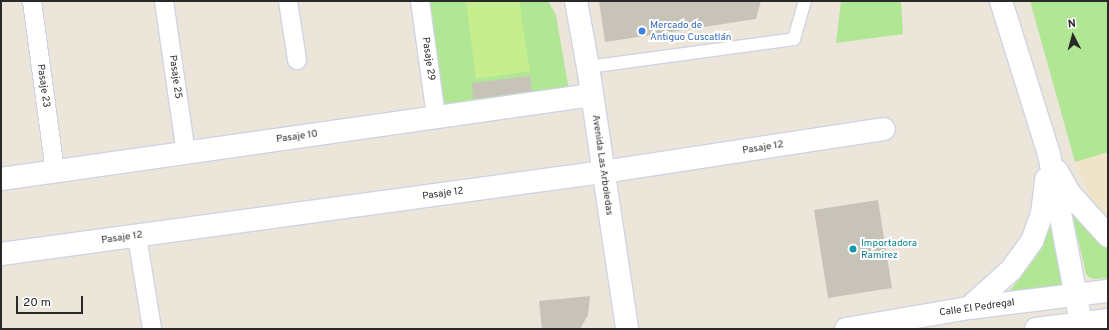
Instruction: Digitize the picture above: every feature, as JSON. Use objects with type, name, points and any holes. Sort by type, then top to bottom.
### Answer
[{"type":"street","name":"Pasaje 23","points":[[32,1],[55,171]]},
{"type":"street","name":"Pasaje 25","points":[[164,1],[186,153]]},
{"type":"street","points":[[288,1],[297,60]]},
{"type":"street","name":"Pasaje 29","points":[[420,1],[436,117]]},
{"type":"street","name":"Avenida Las Arboledas","points":[[576,1],[588,67],[627,329]]},
{"type":"street","points":[[1001,1],[1049,154],[1074,295],[1081,323]]},
{"type":"street","name":"Pasaje 10","points":[[1,179],[592,95]]},
{"type":"street","name":"Pasaje 12","points":[[1,254],[603,172],[884,130]]},
{"type":"street","points":[[1049,154],[1068,193],[1108,236]]},
{"type":"street","points":[[969,308],[1011,270],[1032,242],[1042,214],[1049,154]]},
{"type":"street","points":[[137,236],[152,329]]},
{"type":"street","name":"Calle El Pedregal","points":[[846,329],[969,308],[1108,291]]},
{"type":"street","points":[[1036,329],[1108,320]]},
{"type":"lane","points":[[588,67],[794,39],[805,1]]},
{"type":"shaded area","points":[[1108,152],[1108,222],[1092,203],[1075,162]]},
{"type":"green space","points":[[428,1],[548,1],[556,15],[569,91],[443,108]]},
{"type":"green space","points":[[466,1],[519,1],[530,71],[476,79]]},
{"type":"green space","points":[[841,1],[901,1],[903,34],[836,43]]},
{"type":"green space","points":[[1030,1],[1108,1],[1108,152],[1075,162]]},
{"type":"green space","points":[[1072,213],[1078,213],[1108,245],[1108,278],[1094,279],[1086,274]]},
{"type":"green space","points":[[1053,215],[1063,285],[1009,292],[1036,257]]},
{"type":"building","name":"Mercado de Antiguo Cuscatlán","points":[[599,1],[761,1],[756,19],[605,42]]},
{"type":"building","points":[[530,76],[532,91],[473,99],[472,83]]},
{"type":"building","name":"Importadora Ramirez","points":[[878,200],[892,288],[828,298],[814,210]]},
{"type":"building","points":[[590,296],[588,315],[580,329],[542,329],[539,301]]},
{"type":"place","name":"Mercado de Antiguo Cuscatlán","points":[[642,31]]},
{"type":"place","name":"Importadora Ramirez","points":[[853,249]]}]
